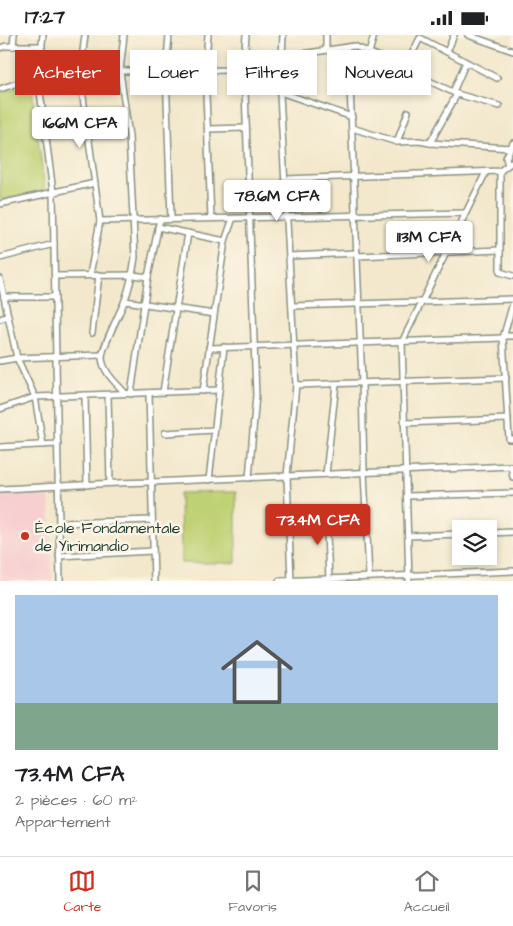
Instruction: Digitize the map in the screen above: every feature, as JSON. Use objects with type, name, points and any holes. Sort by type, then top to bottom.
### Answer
[{"type":"street","points":[[13,46],[14,35]]},
{"type":"street","points":[[42,50],[43,35]]},
{"type":"street","points":[[83,50],[85,35]]},
{"type":"street","points":[[124,35],[120,71],[129,136],[135,257],[133,275],[125,301],[101,355],[108,374],[128,393]]},
{"type":"street","points":[[168,50],[169,35]]},
{"type":"street","points":[[207,50],[208,35]]},
{"type":"street","points":[[245,50],[246,35]]},
{"type":"street","points":[[281,50],[283,35]]},
{"type":"street","points":[[326,35],[326,50]]},
{"type":"street","points":[[370,50],[374,35]]},
{"type":"street","points":[[447,52],[454,35]]},
{"type":"street","points":[[468,35],[513,51]]},
{"type":"street","points":[[414,50],[420,38],[498,78]]},
{"type":"street","points":[[0,48],[6,46],[42,46]]},
{"type":"street","points":[[317,51],[354,46],[363,50]]},
{"type":"street","points":[[430,143],[455,93],[466,62]]},
{"type":"street","points":[[120,71],[130,71]]},
{"type":"street","points":[[431,82],[455,93],[499,106]]},
{"type":"street","points":[[0,89],[15,85]]},
{"type":"street","points":[[41,95],[53,192],[60,581]]},
{"type":"street","points":[[83,95],[100,221],[90,275]]},
{"type":"street","points":[[167,95],[171,219]]},
{"type":"street","points":[[206,95],[212,218]]},
{"type":"street","points":[[245,95],[256,395],[249,478]]},
{"type":"street","points":[[280,95],[296,385],[287,476],[292,581]]},
{"type":"street","points":[[289,95],[352,117]]},
{"type":"street","points":[[351,95],[369,577]]},
{"type":"street","points":[[397,142],[408,112]]},
{"type":"street","points":[[208,129],[246,128]]},
{"type":"street","points":[[352,128],[397,142],[419,141],[512,146],[506,158],[508,165]]},
{"type":"street","points":[[285,179],[500,171],[513,161]]},
{"type":"street","points":[[500,171],[500,272],[513,276]]},
{"type":"street","points":[[409,578],[402,342],[486,172]]},
{"type":"street","points":[[0,204],[95,183]]},
{"type":"street","points":[[100,221],[466,213]]},
{"type":"street","points":[[203,391],[225,241],[233,218]]},
{"type":"street","points":[[128,393],[160,219]]},
{"type":"street","points":[[158,227],[225,241]]},
{"type":"street","points":[[163,393],[188,233]]},
{"type":"street","points":[[0,258],[54,244]]},
{"type":"street","points":[[289,256],[500,250]]},
{"type":"street","points":[[92,333],[100,275]]},
{"type":"street","points":[[55,276],[133,275],[148,277]]},
{"type":"street","points":[[0,279],[17,358],[35,397],[43,445]]},
{"type":"street","points":[[4,297],[55,297]]},
{"type":"street","points":[[125,301],[214,314]]},
{"type":"street","points":[[292,306],[513,301],[504,337],[510,413],[508,419],[509,439],[513,439]]},
{"type":"street","points":[[0,319],[8,316]]},
{"type":"street","points":[[210,348],[402,342],[513,336]]},
{"type":"street","points":[[209,480],[224,347]]},
{"type":"street","points":[[0,361],[17,358],[101,355]]},
{"type":"street","points":[[296,385],[506,378]]},
{"type":"street","points":[[326,474],[336,384]]},
{"type":"street","points":[[0,409],[35,397],[219,390]]},
{"type":"street","points":[[149,393],[154,581]]},
{"type":"street","points":[[86,395],[87,485]]},
{"type":"street","points":[[108,395],[110,483]]},
{"type":"street","points":[[404,423],[508,419]]},
{"type":"street","points":[[166,433],[214,430]]},
{"type":"street","points":[[0,447],[58,444]]},
{"type":"street","points":[[0,489],[511,466],[513,477]]},
{"type":"street","points":[[407,496],[513,493]]},
{"type":"street","points":[[289,513],[366,510]]},
{"type":"street","points":[[326,512],[329,579]]},
{"type":"street","points":[[59,523],[152,520]]},
{"type":"street","points":[[497,533],[513,532]]},
{"type":"street","points":[[408,536],[452,534]]},
{"type":"street","points":[[60,556],[153,551]]},
{"type":"street","points":[[279,581],[369,577],[409,578],[513,571]]},
{"type":"shaded area","name":"École Fondamentale de Yirimandio","points":[[49,489],[52,581],[0,581],[0,491]]},
{"type":"green space","points":[[15,88],[15,95],[33,95],[45,191],[0,200],[0,93]]},
{"type":"green space","points":[[236,492],[236,563],[181,563],[180,493]]},
{"type":"place","name":"École Fondamentale de Yirimandio","points":[[25,536]]}]
